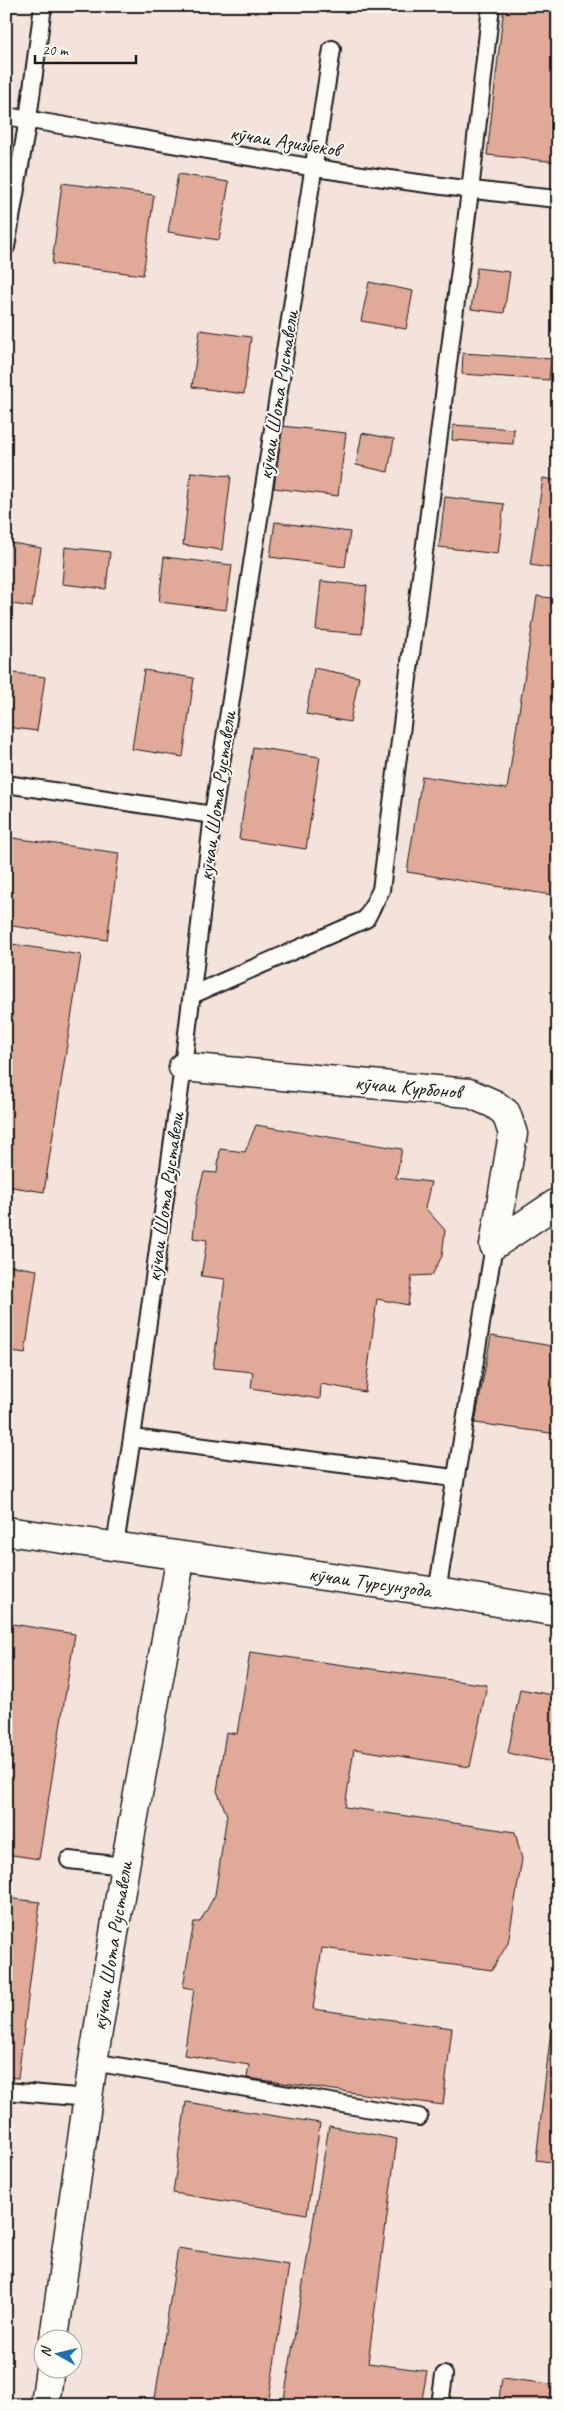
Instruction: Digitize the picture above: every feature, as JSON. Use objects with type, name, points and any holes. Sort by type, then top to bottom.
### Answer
[{"type":"street","name":"кӯчаи Курбонов","points":[[184,1067],[469,1093],[494,1104],[506,1113],[513,1134],[494,1245]]},
{"type":"street","points":[[494,1245],[558,1202]]},
{"type":"street","name":"кӯчаи Турсунзода","points":[[6,1531],[437,1592],[558,1612]]},
{"type":"street","name":"кӯчаи Шота Руставели","points":[[55,2328],[93,2062],[125,1866],[181,1556]]},
{"type":"street","points":[[45,2405],[49,2378]]},
{"type":"lane","points":[[6,247],[28,119],[43,6]]},
{"type":"lane","points":[[192,995],[366,919],[381,890],[470,191],[491,6]]},
{"type":"lane","name":"кӯчаи Шота Руставели","points":[[115,1545],[132,1438],[184,1067],[213,815],[332,48]]},
{"type":"lane","name":"кӯчаи Азизбеков","points":[[6,116],[313,168],[470,191],[558,199]]},
{"type":"lane","points":[[6,784],[213,815]]},
{"type":"lane","points":[[437,1592],[454,1478],[494,1245]]},
{"type":"lane","points":[[132,1438],[454,1478]]},
{"type":"lane","points":[[69,1860],[125,1866]]},
{"type":"lane","points":[[93,2062],[419,2117]]},
{"type":"lane","points":[[6,2091],[88,2098]]},
{"type":"lane","points":[[440,2405],[444,2375]]},
{"type":"building","points":[[504,6],[558,6],[558,162],[487,155]]},
{"type":"building","points":[[178,174],[229,182],[219,240],[168,232]]},
{"type":"building","points":[[62,183],[154,195],[143,275],[52,264]]},
{"type":"building","points":[[477,268],[510,272],[504,313],[471,309]]},
{"type":"building","points":[[369,282],[413,291],[406,329],[361,321]]},
{"type":"building","points":[[200,330],[251,337],[244,394],[192,387]]},
{"type":"building","points":[[463,353],[551,359],[549,380],[462,374]]},
{"type":"building","points":[[453,425],[514,429],[513,444],[452,440]]},
{"type":"building","points":[[282,426],[346,433],[338,496],[274,488]]},
{"type":"building","points":[[362,433],[394,439],[388,472],[356,465]]},
{"type":"building","points":[[191,472],[231,476],[222,550],[183,545]]},
{"type":"building","points":[[543,478],[558,481],[558,569],[530,565]]},
{"type":"building","points":[[445,497],[504,504],[498,554],[439,547]]},
{"type":"building","points":[[275,522],[350,532],[345,567],[270,557]]},
{"type":"building","points":[[6,542],[41,548],[32,607],[6,603]]},
{"type":"building","points":[[65,547],[110,552],[106,589],[62,584]]},
{"type":"building","points":[[164,557],[232,565],[226,610],[159,602]]},
{"type":"building","points":[[321,581],[367,586],[362,634],[316,630]]},
{"type":"building","points":[[537,596],[558,599],[558,896],[407,872],[422,776],[507,789]]},
{"type":"building","points":[[314,668],[359,677],[350,722],[306,714]]},
{"type":"building","points":[[144,670],[194,678],[183,757],[132,749]]},
{"type":"building","points":[[6,672],[45,677],[37,731],[6,727]]},
{"type":"building","points":[[253,747],[320,757],[306,849],[239,839]]},
{"type":"building","points":[[6,837],[119,853],[107,940],[6,925]]},
{"type":"building","points":[[12,944],[81,955],[44,1192],[6,1186],[6,981]]},
{"type":"building","points":[[256,1125],[402,1149],[396,1178],[431,1182],[425,1208],[445,1230],[442,1256],[432,1275],[412,1276],[408,1305],[377,1299],[365,1392],[321,1384],[320,1399],[251,1388],[253,1372],[213,1368],[225,1279],[201,1276],[207,1240],[193,1238],[196,1202],[204,1172],[217,1173],[220,1149],[245,1152]]},
{"type":"building","points":[[6,1265],[37,1270],[25,1354],[6,1351]]},
{"type":"building","points":[[491,1336],[558,1347],[558,1434],[475,1423]]},
{"type":"building","points":[[6,1623],[75,1634],[39,1859],[6,1854]]},
{"type":"building","points":[[250,1652],[487,1685],[470,1767],[354,1749],[345,1807],[515,1832],[522,1859],[508,1943],[492,1970],[322,1948],[313,2009],[452,2028],[443,2105],[247,2078],[249,2065],[184,2055],[194,1989],[183,1987],[194,1922],[200,1922],[215,1895],[227,1815],[217,1791],[226,1732],[237,1734]]},
{"type":"building","points":[[520,1689],[558,1696],[558,1763],[508,1753]]},
{"type":"building","points":[[6,1898],[40,1902],[18,2078],[6,2077]]},
{"type":"building","points":[[558,1969],[558,2163],[536,2160]]},
{"type":"building","points":[[186,2102],[320,2123],[307,2214],[173,2193]]},
{"type":"building","points":[[329,2126],[397,2139],[368,2363],[427,2371],[421,2405],[283,2405]]},
{"type":"building","points":[[178,2248],[289,2265],[268,2405],[154,2405]]},
{"type":"building","points":[[502,2378],[558,2385],[558,2405],[498,2405]]}]
